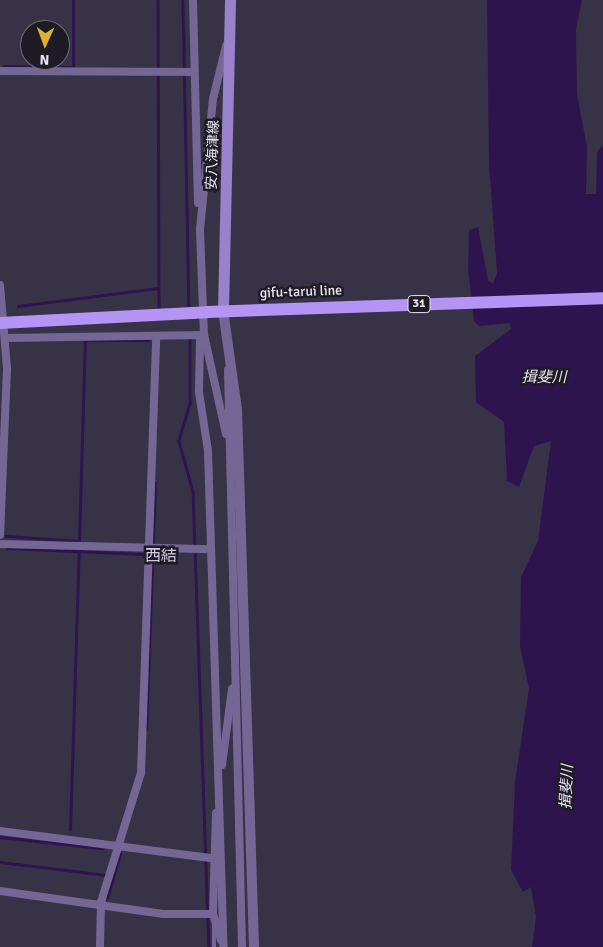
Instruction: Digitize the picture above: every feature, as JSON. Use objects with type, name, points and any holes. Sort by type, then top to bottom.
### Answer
[{"type":"main road","name":"安八海津線","points":[[229,310],[230,0]]},
{"type":"main road","name":"gifu-tarui line","points":[[0,323],[229,310],[603,298]]},
{"type":"street","points":[[193,0],[204,335],[219,420],[228,438]]},
{"type":"street","points":[[200,229],[213,99],[231,37]]},
{"type":"street","points":[[0,71],[194,72]]},
{"type":"street","points":[[0,285],[3,338],[0,535]]},
{"type":"street","points":[[229,310],[228,438],[242,947]]},
{"type":"street","points":[[3,338],[204,335]]},
{"type":"street","points":[[204,335],[200,340],[199,392],[208,451],[223,947]]},
{"type":"street","points":[[100,947],[101,902],[142,773],[156,337]]},
{"type":"street","points":[[228,363],[237,409],[254,947]]},
{"type":"street","points":[[0,544],[211,549]]},
{"type":"street","points":[[223,947],[214,914],[212,858],[219,791],[235,678]]},
{"type":"street","points":[[0,831],[119,843],[212,858]]},
{"type":"street","points":[[0,891],[101,902],[163,914],[214,914]]},
{"type":"lane","points":[[214,914],[214,947]]},
{"type":"water","name":"揖斐川","points":[[487,0],[582,0],[576,29],[577,94],[587,147],[586,194],[596,194],[597,152],[603,145],[603,947],[532,947],[536,917],[531,887],[523,892],[511,870],[515,782],[529,688],[520,647],[521,577],[538,541],[551,441],[534,446],[519,487],[507,481],[504,422],[476,402],[475,356],[511,329],[510,323],[479,326],[474,321],[468,268],[469,230],[478,227],[488,280],[493,284],[497,273],[489,163]]},
{"type":"waterway","points":[[4,66],[73,67],[73,0]]},
{"type":"waterway","points":[[158,0],[159,310]]},
{"type":"waterway","points":[[183,0],[189,309]]},
{"type":"waterway","points":[[18,306],[158,288]]},
{"type":"waterway","points":[[190,338],[190,404],[179,441],[193,492],[209,947]]},
{"type":"waterway","points":[[6,536],[79,541],[85,341],[149,341]]},
{"type":"waterway","points":[[146,730],[155,483]]},
{"type":"waterway","points":[[7,548],[143,554],[146,557]]},
{"type":"waterway","points":[[70,830],[79,551]]},
{"type":"waterway","points":[[0,837],[102,848]]},
{"type":"waterway","points":[[107,898],[120,854]]},
{"type":"waterway","points":[[0,862],[106,875]]},
{"type":"district","name":"西結","points":[[161,556]]}]
